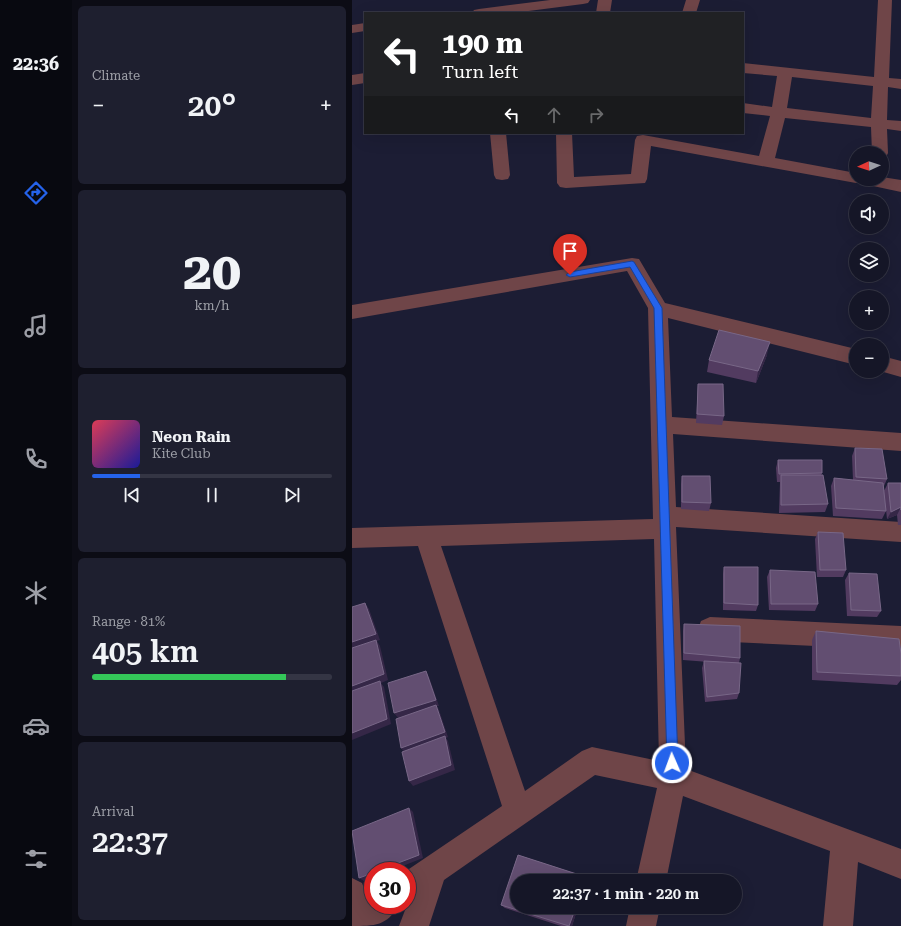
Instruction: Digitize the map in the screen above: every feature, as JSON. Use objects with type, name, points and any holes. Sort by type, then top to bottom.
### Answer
[{"type":"street","points":[[482,12],[502,5],[583,0]]},
{"type":"street","points":[[603,12],[605,0]]},
{"type":"street","points":[[689,12],[693,0]]},
{"type":"street","points":[[880,146],[879,124],[885,0]]},
{"type":"street","points":[[352,29],[364,27]]},
{"type":"street","points":[[744,68],[901,84]]},
{"type":"street","points":[[766,162],[778,112],[785,72]]},
{"type":"street","points":[[352,80],[364,78]]},
{"type":"street","points":[[744,108],[901,126]]},
{"type":"street","points":[[498,134],[502,175]]},
{"type":"street","points":[[564,134],[566,182],[639,179],[643,136],[766,162],[849,177]]},
{"type":"street","points":[[889,183],[901,186]]},
{"type":"street","points":[[352,312],[632,264],[658,308],[673,778],[652,874]]},
{"type":"street","points":[[658,308],[849,356]]},
{"type":"street","points":[[889,366],[901,369]]},
{"type":"street","points":[[662,425],[901,442]]},
{"type":"street","points":[[352,538],[426,536],[665,522],[901,532]]},
{"type":"street","points":[[426,536],[518,812]]},
{"type":"street","points":[[669,627],[901,638]]},
{"type":"street","points":[[416,882],[592,761],[673,778],[901,864]]},
{"type":"street","points":[[838,926],[845,843]]},
{"type":"street","points":[[414,926],[432,871]]},
{"type":"street","points":[[352,893],[355,924],[370,914]]},
{"type":"street","points":[[641,926],[644,914]]},
{"type":"building","points":[[719,330],[770,342],[758,371],[709,360]]},
{"type":"building","points":[[698,384],[723,384],[724,416],[697,414]]},
{"type":"building","points":[[855,448],[882,449],[887,479],[856,477]]},
{"type":"building","points":[[778,460],[822,460],[822,473],[779,474]]},
{"type":"building","points":[[781,475],[823,475],[828,504],[781,505]]},
{"type":"building","points":[[682,476],[710,476],[711,503],[682,502]]},
{"type":"building","points":[[834,478],[883,483],[886,511],[836,508]]},
{"type":"building","points":[[888,483],[901,483],[901,507],[891,512]]},
{"type":"building","points":[[818,532],[843,533],[846,570],[820,570]]},
{"type":"building","points":[[724,567],[758,567],[758,605],[724,603]]},
{"type":"building","points":[[770,570],[815,572],[818,604],[771,604]]},
{"type":"building","points":[[849,573],[877,574],[881,611],[851,610]]},
{"type":"building","points":[[365,603],[376,634],[352,642],[352,607]]},
{"type":"building","points":[[684,624],[740,626],[740,658],[684,653]]},
{"type":"building","points":[[816,631],[899,639],[901,676],[817,672]]},
{"type":"building","points":[[376,640],[384,674],[352,686],[352,648]]},
{"type":"building","points":[[704,661],[741,663],[739,693],[707,697]]},
{"type":"building","points":[[426,671],[436,700],[394,713],[388,683]]},
{"type":"building","points":[[380,681],[387,719],[352,733],[352,691]]},
{"type":"building","points":[[436,705],[445,732],[401,748],[396,719]]},
{"type":"building","points":[[445,736],[451,765],[409,781],[402,752]]},
{"type":"building","points":[[409,808],[419,855],[401,862],[364,862],[364,876],[359,878],[352,831]]},
{"type":"building","points":[[518,855],[577,874],[512,874]]},
{"type":"building","points":[[510,879],[510,908],[501,905]]},
{"type":"building","points":[[530,914],[573,914],[569,926]]},
{"type":"route","points":[[570,275],[632,264],[658,308],[672,763]]}]
